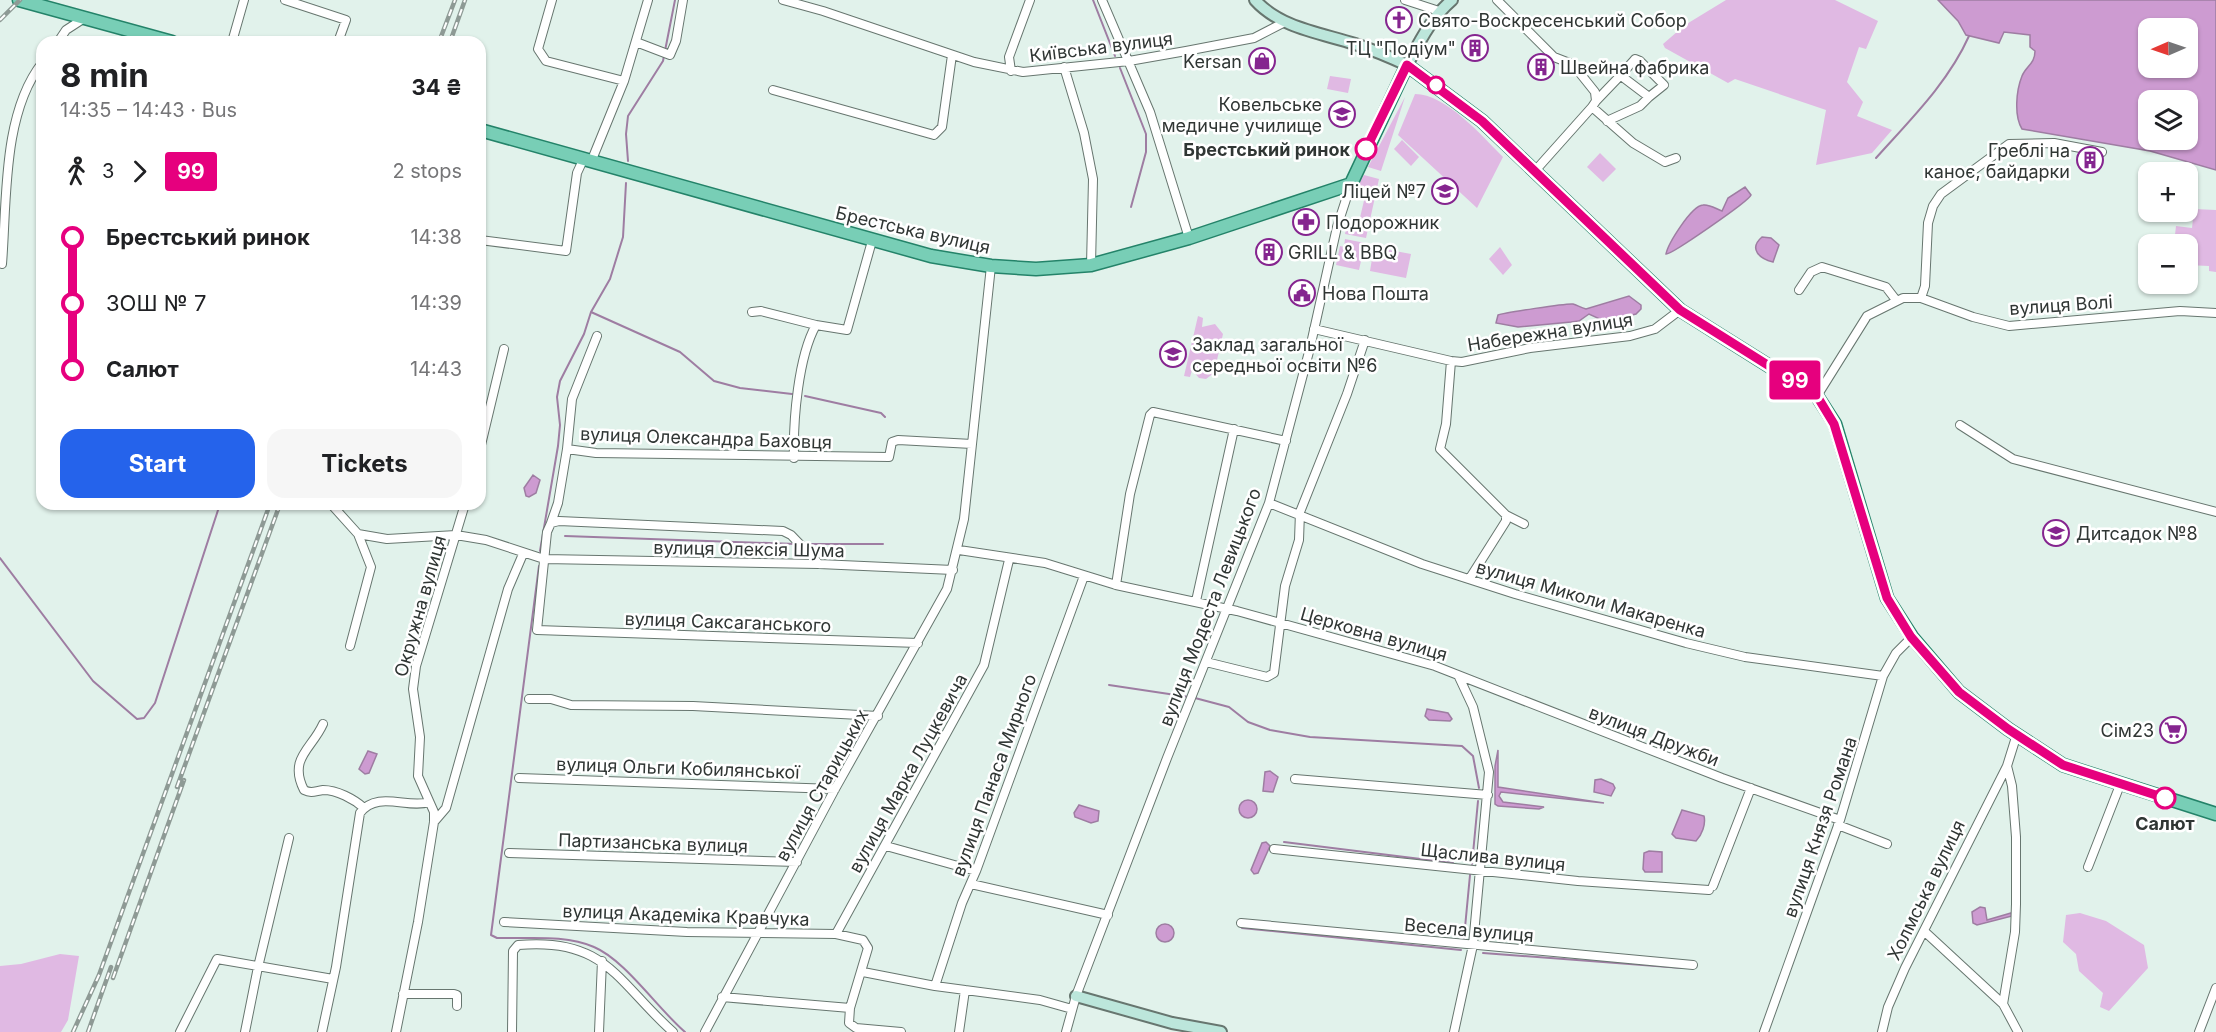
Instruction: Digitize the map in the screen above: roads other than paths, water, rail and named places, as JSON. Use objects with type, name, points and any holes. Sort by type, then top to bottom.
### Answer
[{"type":"main road","points":[[19,0],[149,36]]},
{"type":"main road","points":[[1255,0],[1265,11],[1285,22],[1358,45],[1407,65],[1482,121],[1534,172],[1588,219],[1680,310],[1817,396],[1834,424],[1887,598],[1911,637],[1959,692],[2063,765],[2216,814]]},
{"type":"main road","points":[[1351,184],[1407,65],[1439,11],[1452,0]]},
{"type":"main road","name":"Брестська вулиця","points":[[486,132],[872,241],[956,262],[1036,270],[1091,265],[1189,238],[1351,184]]},
{"type":"main road","points":[[1076,996],[1172,1023],[1221,1032]]},
{"type":"street","points":[[234,36],[244,0]]},
{"type":"street","points":[[285,0],[346,20],[340,36]]},
{"type":"street","points":[[552,0],[538,50],[542,57],[546,61],[624,81]]},
{"type":"street","points":[[486,241],[566,251],[577,173],[587,161],[624,81],[648,0]]},
{"type":"street","points":[[636,42],[669,56],[676,41],[683,0]]},
{"type":"street","name":"Київська вулиця","points":[[783,0],[952,55],[1011,70],[1033,71],[1129,61],[1254,38],[1285,22]]},
{"type":"street","points":[[1011,70],[1009,57],[1030,0]]},
{"type":"street","points":[[1102,0],[1150,112],[1189,238]]},
{"type":"street","points":[[1405,0],[1439,11]]},
{"type":"street","points":[[1497,0],[1554,57],[1572,64],[1591,86],[1594,104],[1607,121],[1632,142],[1665,162],[1676,159]]},
{"type":"street","points":[[62,36],[66,30],[83,19]]},
{"type":"street","points":[[773,90],[934,135],[942,127],[952,55]]},
{"type":"street","points":[[1534,172],[1635,59],[1640,61],[1664,85],[1630,111],[1607,121]]},
{"type":"street","points":[[1064,67],[1084,134],[1093,178],[1091,265]]},
{"type":"street","points":[[2,264],[15,125],[28,82],[36,71]]},
{"type":"street","points":[[1620,75],[1649,97]]},
{"type":"street","points":[[1921,298],[1925,286],[1928,223],[1933,206],[1941,194],[2009,144],[2054,143],[2102,152]]},
{"type":"street","name":"вулиця Модеста Левицького","points":[[1066,1032],[1076,996],[1269,503],[1314,329],[1337,227],[1351,184]]},
{"type":"street","points":[[752,312],[761,311],[816,325],[847,330],[872,241]]},
{"type":"street","name":"вулиця Старицьких","points":[[705,1032],[835,789],[941,603],[958,550],[991,266]]},
{"type":"street","points":[[1799,290],[1815,268],[1822,267],[1886,287],[1896,300]]},
{"type":"street","name":"вулиця Волі","points":[[1817,396],[1860,324],[1876,309],[1896,300],[1921,298],[1973,317],[2009,326],[2180,311],[2216,313]]},
{"type":"street","name":"Набережна вулиця","points":[[1314,329],[1451,361],[1630,336],[1655,329],[1680,310]]},
{"type":"street","points":[[794,458],[796,410],[803,364],[816,325]]},
{"type":"street","name":"вулиця Олександра Баховця","points":[[597,336],[572,399],[567,449],[596,453],[794,458],[889,457],[892,442],[898,440],[972,444]]},
{"type":"street","name":"Церковна вулиця","points":[[1206,662],[1271,676],[1274,673],[1285,586],[1299,540],[1300,515],[1365,340]]},
{"type":"street","points":[[486,424],[504,349]]},
{"type":"street","points":[[1451,361],[1446,424],[1440,448],[1506,515],[1524,524]]},
{"type":"street","points":[[1116,585],[1130,494],[1147,418],[1153,412],[1286,441]]},
{"type":"street","points":[[1960,425],[2013,459],[2216,512]]},
{"type":"street","points":[[1196,601],[1234,429]]},
{"type":"street","points":[[544,560],[547,532],[558,504],[567,449]]},
{"type":"street","name":"вулиця Миколи Макаренка","points":[[1269,503],[1412,560],[1559,607],[1715,651],[1884,676]]},
{"type":"street","points":[[336,510],[358,534],[371,567],[368,589],[350,646]]},
{"type":"street","name":"Окружна вулиця","points":[[396,1032],[434,822],[429,802],[418,776],[420,737],[413,689],[416,666],[463,510]]},
{"type":"street","points":[[1470,578],[1506,521],[1506,515]]},
{"type":"street","points":[[551,523],[559,521],[783,531],[791,535],[819,564]]},
{"type":"street","name":"вулиця Олексія Шума","points":[[358,534],[387,539],[456,535],[486,540],[544,560],[819,564],[953,570]]},
{"type":"street","points":[[958,550],[1010,560]]},
{"type":"street","name":"Окружна вулиця","points":[[434,822],[446,808],[508,589],[523,554]]},
{"type":"street","name":"вулиця Саксаганського","points":[[544,560],[537,630],[918,643]]},
{"type":"street","name":"Церковна вулиця","points":[[1010,560],[1045,563],[1116,585],[1227,609],[1435,666],[1459,677]]},
{"type":"street","name":"вулиця Марка Луцкевича","points":[[836,934],[984,665],[1010,560]]},
{"type":"street","name":"вулиця Панаса Мирного","points":[[935,986],[962,903],[976,871],[1084,576]]},
{"type":"street","name":"вулиця Князя Романа","points":[[1764,1032],[1839,823],[1884,676],[1896,653],[1911,637]]},
{"type":"street","points":[[1454,1032],[1473,945],[1488,795],[1488,760],[1473,707],[1459,677]]},
{"type":"street","name":"вулиця Дружби","points":[[1459,677],[1751,788],[1887,844]]},
{"type":"street","points":[[529,699],[551,699],[571,705],[693,706],[878,716]]},
{"type":"street","points":[[323,724],[302,756],[298,768],[301,785],[304,790],[311,793],[322,790],[350,798],[364,808]]},
{"type":"street","name":"Холмська вулиця","points":[[1882,1032],[1888,1007],[2007,766],[2017,734]]},
{"type":"street","points":[[2003,1004],[2015,932],[2016,904],[2016,837],[2012,786],[2007,766]]},
{"type":"street","name":"вулиця Ольги Кобилянської","points":[[519,778],[835,789]]},
{"type":"street","points":[[1295,779],[1488,795]]},
{"type":"street","points":[[2088,867],[2120,784]]},
{"type":"street","name":"Щаслива вулиця","points":[[1274,849],[1481,870],[1711,888],[1751,788]]},
{"type":"street","points":[[322,1032],[333,980],[360,813],[364,808],[386,800],[421,804],[429,802]]},
{"type":"street","points":[[246,1032],[258,967],[289,838]]},
{"type":"street","points":[[886,846],[976,871]]},
{"type":"street","name":"Партизанська вулиця","points":[[509,853],[796,862]]},
{"type":"street","points":[[970,884],[1108,915]]},
{"type":"street","name":"вулиця Академіка Кравчука","points":[[504,922],[512,925],[756,934],[836,934],[867,944],[862,972]]},
{"type":"street","name":"Весела вулиця","points":[[1242,923],[1693,964]]},
{"type":"street","points":[[1924,931],[2003,1004],[2018,1032]]},
{"type":"street","points":[[512,1032],[515,947],[526,944],[570,948],[592,954],[602,961],[673,1032]]},
{"type":"street","points":[[180,1032],[217,959],[333,980]]},
{"type":"street","points":[[599,1032],[602,961]]},
{"type":"street","points":[[901,1032],[856,1028],[849,1023],[850,1008],[862,972],[935,986],[1040,1000],[1072,1009]]},
{"type":"street","points":[[2199,1032],[2216,988]]},
{"type":"street","points":[[959,1032],[965,990]]},
{"type":"street","points":[[403,994],[454,994],[457,995],[457,1006]]},
{"type":"street","points":[[723,997],[850,1008]]},
{"type":"waterway","points":[[628,161],[626,134],[628,116],[663,61],[675,0]]},
{"type":"waterway","points":[[1093,0],[1115,56]]},
{"type":"waterway","points":[[1876,158],[1939,85],[1969,36]]},
{"type":"waterway","points":[[1120,68],[1146,134],[1146,152],[1131,207]]},
{"type":"waterway","points":[[540,551],[558,446],[560,425],[557,397],[560,381],[584,334],[591,312],[610,279],[623,237],[626,183]]},
{"type":"waterway","points":[[591,312],[680,352],[714,381],[740,388],[792,394]]},
{"type":"waterway","points":[[805,396],[881,413],[885,417]]},
{"type":"waterway","points":[[0,558],[93,681],[137,719],[144,718],[155,703],[218,510]]},
{"type":"waterway","points":[[565,536],[796,544]]},
{"type":"waterway","points":[[802,544],[883,544]]},
{"type":"waterway","points":[[539,566],[491,935],[497,938],[571,940],[594,947],[606,953],[629,973],[685,1032]]},
{"type":"waterway","points":[[1109,685],[1189,697]]},
{"type":"waterway","points":[[1195,698],[1229,707],[1248,722],[1270,730],[1310,737],[1462,746],[1473,756],[1479,788]]},
{"type":"waterway","points":[[1472,864],[1478,801]]},
{"type":"waterway","points":[[1284,842],[1453,863]]},
{"type":"waterway","points":[[1464,938],[1470,875]]},
{"type":"waterway","points":[[1242,928],[1461,950]]},
{"type":"waterway","points":[[1483,953],[1682,968]]},
{"type":"railway","points":[[0,20],[20,0]]},
{"type":"railway","points":[[441,36],[455,0]]},
{"type":"railway","points":[[452,36],[465,0]]},
{"type":"railway","points":[[73,1032],[99,975],[268,510]]},
{"type":"railway","points":[[177,787],[278,510]]},
{"type":"railway","points":[[113,978],[184,780]]},
{"type":"railway","points":[[88,1032],[111,967]]},
{"type":"place","name":"Свято-Воскресенський Собор","points":[[1399,20]]},
{"type":"place","name":"ТЦ \"Подіум\"","points":[[1475,48]]},
{"type":"place","name":"Kersan","points":[[1262,61]]},
{"type":"place","name":"Швейна фабрика","points":[[1541,67]]},
{"type":"place","name":"Ковельське медичне училище","points":[[1342,114]]},
{"type":"place","name":"Брестський ринок","points":[[1366,149]]},
{"type":"place","name":"Греблі на каноє, байдарки","points":[[2090,160]]},
{"type":"place","name":"Ліцей №7","points":[[1445,191]]},
{"type":"place","name":"Подорожник","points":[[1306,222]]},
{"type":"place","name":"GRILL & BBQ","points":[[1269,252]]},
{"type":"place","name":"Нова Пошта","points":[[1302,293]]},
{"type":"place","name":"Заклад загальної середньої освіти №6","points":[[1173,354]]},
{"type":"place","name":"Дитсадок №8","points":[[2056,533]]},
{"type":"place","name":"Сім23","points":[[2173,730]]},
{"type":"place","name":"Салют","points":[[2165,798]]}]
